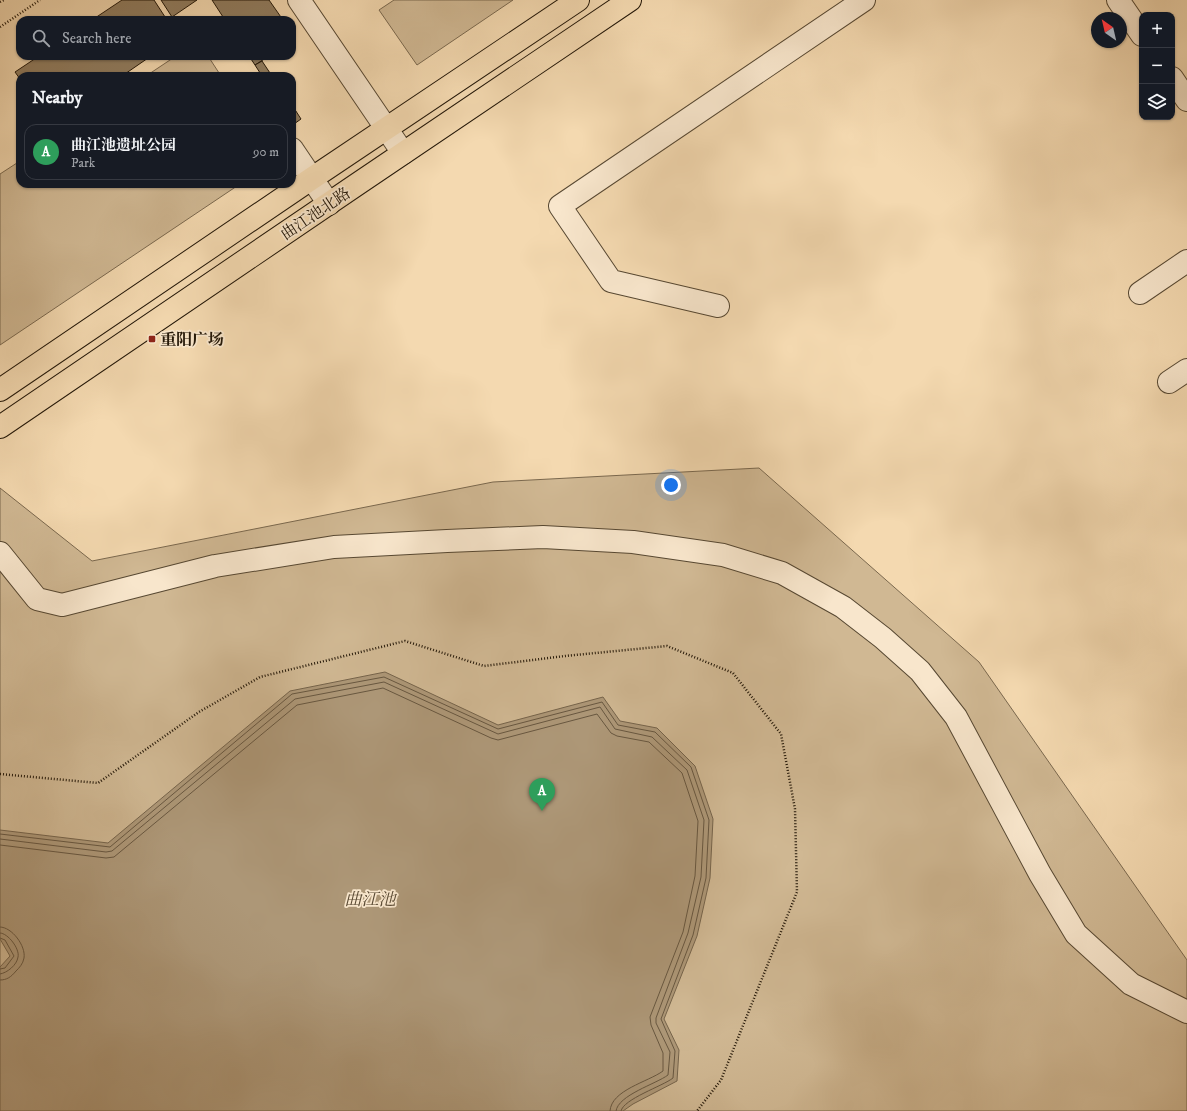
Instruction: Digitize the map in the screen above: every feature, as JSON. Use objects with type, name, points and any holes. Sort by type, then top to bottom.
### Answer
[{"type":"main road","name":"曲江池北路","points":[[0,390],[311,178],[578,0]]},
{"type":"main road","name":"曲江池北路","points":[[0,427],[630,0]]},
{"type":"street","points":[[299,0],[403,154]]},
{"type":"street","points":[[718,306],[611,281],[560,206],[864,0]]},
{"type":"street","points":[[1118,0],[1139,30]]},
{"type":"street","points":[[1175,82],[1187,100]]},
{"type":"street","points":[[296,155],[328,204]]},
{"type":"street","points":[[1140,293],[1187,261]]},
{"type":"street","points":[[1169,382],[1187,370]]},
{"type":"street","points":[[0,553],[37,599],[62,605],[216,566],[334,547],[543,537],[633,542],[723,555],[782,573],[843,607],[883,638],[920,671],[956,717],[1040,874],[1076,934],[1131,984],[1187,1012]]},
{"type":"path","points":[[0,2],[4,0]]},
{"type":"path","points":[[16,16],[40,0]]},
{"type":"path","points":[[0,27],[16,16]]},
{"type":"path","points":[[0,774],[98,783],[199,712],[260,677],[405,641],[484,666],[667,646],[733,673],[781,734],[796,809],[797,892],[721,1080],[697,1111]]},
{"type":"shaded area","points":[[394,0],[513,0],[417,65],[379,10]]},
{"type":"shaded area","points":[[170,60],[211,60],[218,72],[152,72]]},
{"type":"shaded area","points":[[16,164],[16,188],[234,188],[0,345],[0,174]]},
{"type":"shaded area","points":[[759,468],[979,662],[1187,960],[1187,1111],[0,1111],[0,488],[92,561],[493,482]]},
{"type":"water","name":"曲江池","points":[[385,672],[498,725],[603,697],[620,721],[657,728],[695,766],[713,819],[710,878],[697,936],[664,1019],[679,1050],[677,1081],[633,1104],[623,1111],[0,1111],[0,967],[10,956],[0,939],[0,830],[108,843],[290,691]]},
{"type":"building","points":[[122,0],[154,0],[164,16],[98,16]]},
{"type":"building","points":[[161,0],[197,0],[173,16],[171,16]]},
{"type":"building","points":[[212,0],[269,0],[280,16],[222,16]]},
{"type":"building","points":[[33,60],[145,60],[128,72],[16,72],[16,73],[15,72]]},
{"type":"building","points":[[252,60],[263,60],[255,65]]},
{"type":"building","points":[[262,61],[269,72],[259,72],[255,65]]},
{"type":"building","points":[[296,111],[301,119],[296,123]]},
{"type":"place","name":"重阳广场","points":[[152,339]]},
{"type":"place","name":"曲江池遗址公园","points":[[542,811]]}]
